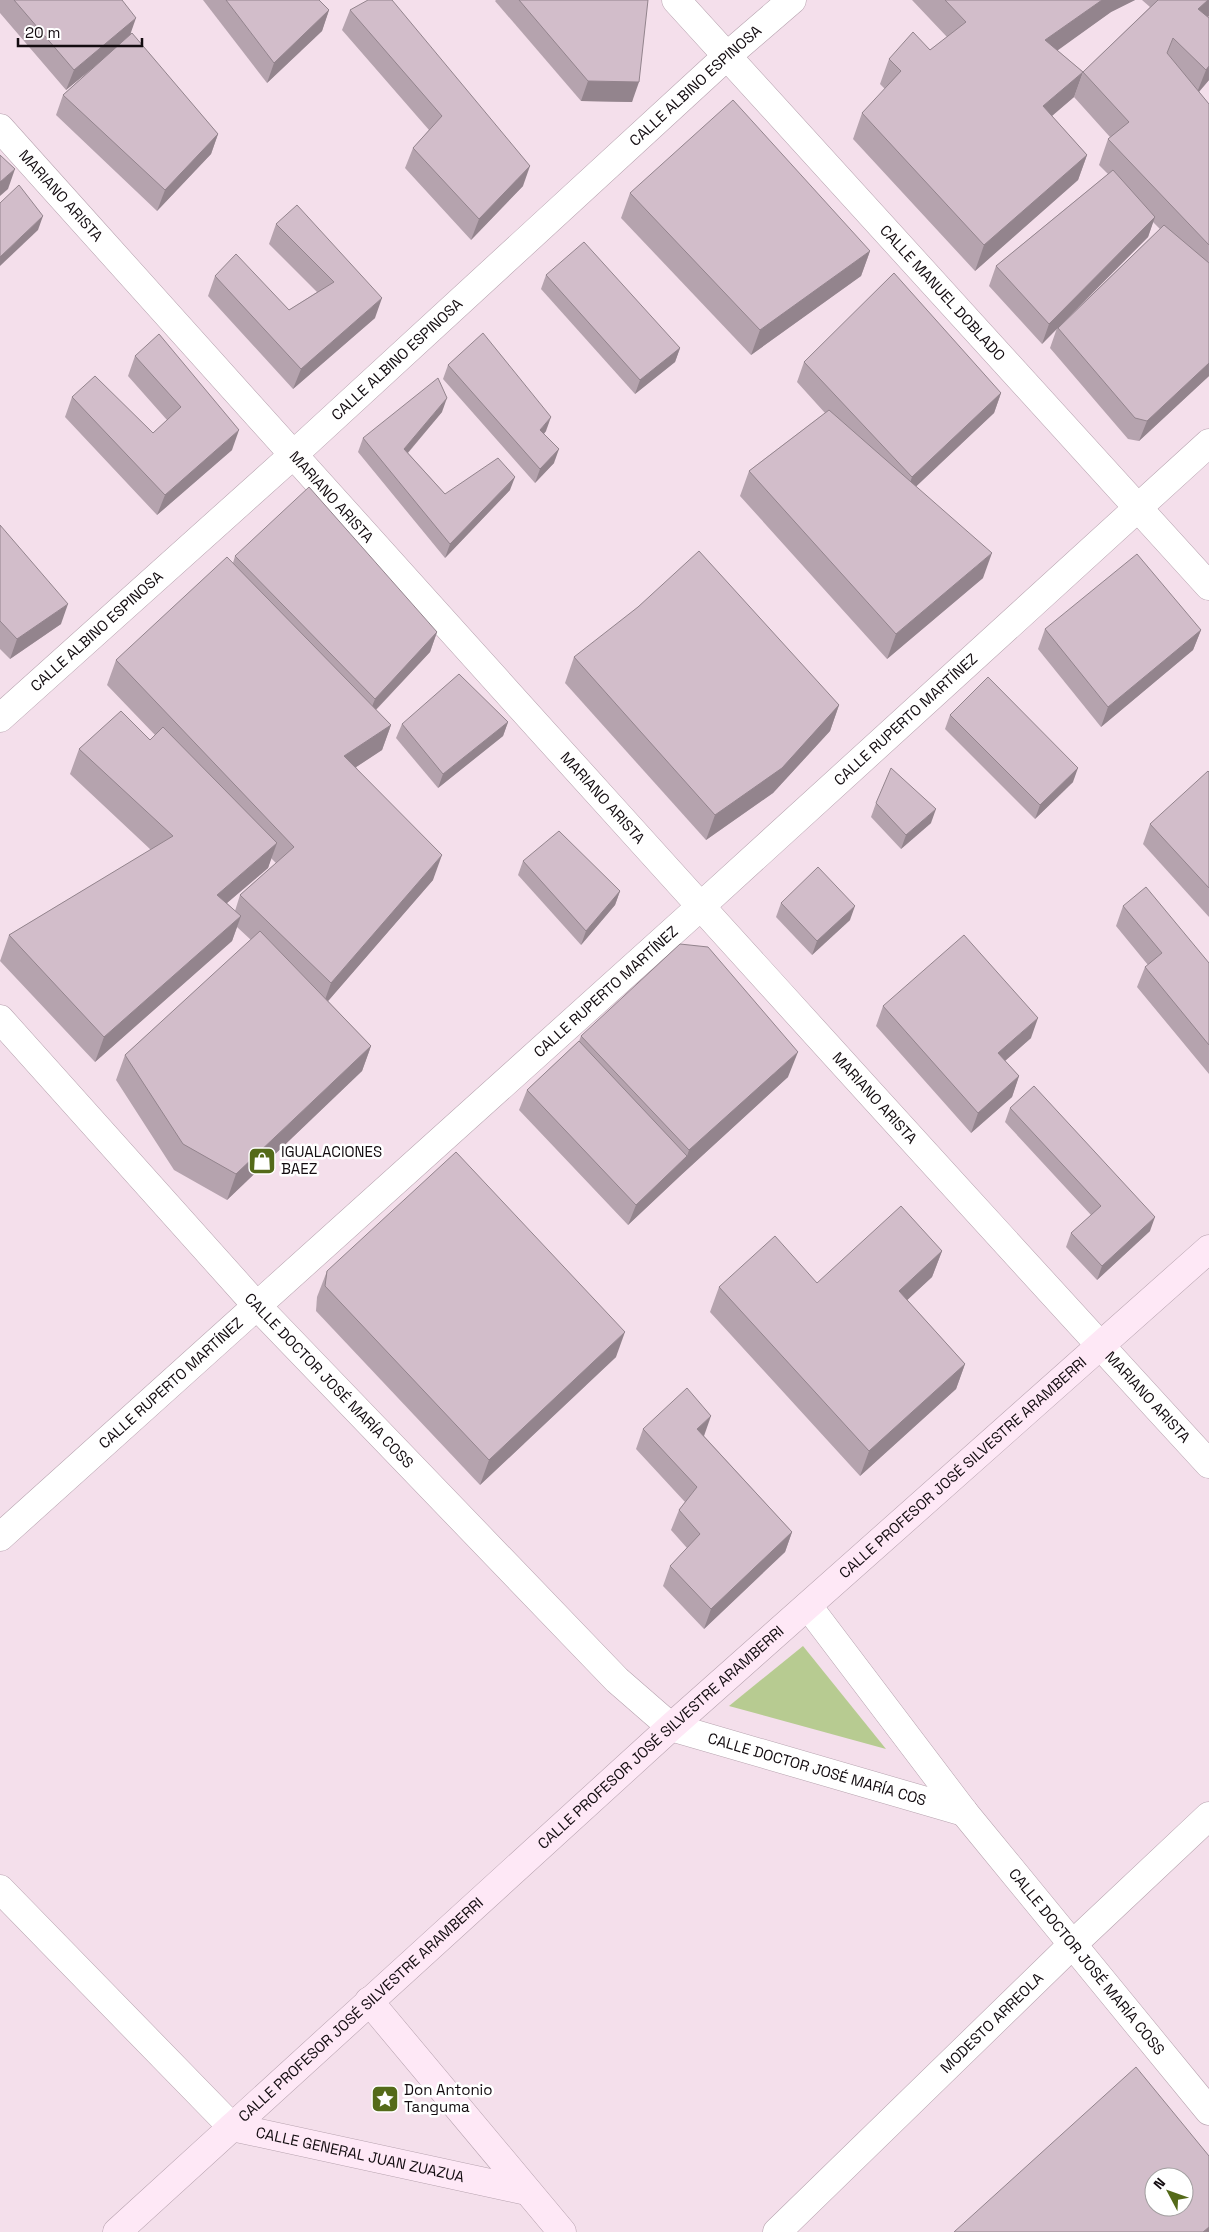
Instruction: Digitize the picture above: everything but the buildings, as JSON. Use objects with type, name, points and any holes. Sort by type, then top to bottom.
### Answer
[{"type":"main road","name":"CALLE PROFESOR JOSÉ SILVESTRE ARAMBERRI","points":[[117,2232],[671,1727],[1209,1249]]},
{"type":"main road","points":[[369,2001],[562,2232]]},
{"type":"main road","name":"CALLE GENERAL JUAN ZUAZUA","points":[[232,2127],[528,2191]]},
{"type":"street","name":"CALLE MANUEL DOBLADO","points":[[676,0],[1209,586]]},
{"type":"street","name":"CALLE ALBINO ESPINOSA","points":[[0,718],[293,455],[727,56],[792,0]]},
{"type":"street","name":"MARIANO ARISTA","points":[[0,128],[700,908],[1209,1464]]},
{"type":"street","name":"CALLE RUPERTO MARTÍNEZ","points":[[0,1538],[700,908],[1209,442]]},
{"type":"street","name":"CALLE DOCTOR JOSÉ MARÍA COSS","points":[[0,1020],[257,1306],[617,1680],[671,1727]]},
{"type":"street","name":"CALLE DOCTOR JOSÉ MARÍA COSS","points":[[808,1606],[964,1812],[1209,2111]]},
{"type":"street","name":"CALLE DOCTOR JOSÉ MARÍA COS","points":[[671,1727],[964,1812]]},
{"type":"street","name":"MODESTO ARREOLA","points":[[777,2232],[1073,1944],[1209,1816]]},
{"type":"street","points":[[0,1889],[232,2127]]},
{"type":"green space","points":[[803,1646],[886,1749],[729,1706]]},
{"type":"place","name":"IGUALACIONES BAEZ","points":[[262,1161]]},
{"type":"place","name":"Don Antonio Tanguma","points":[[385,2099]]}]
